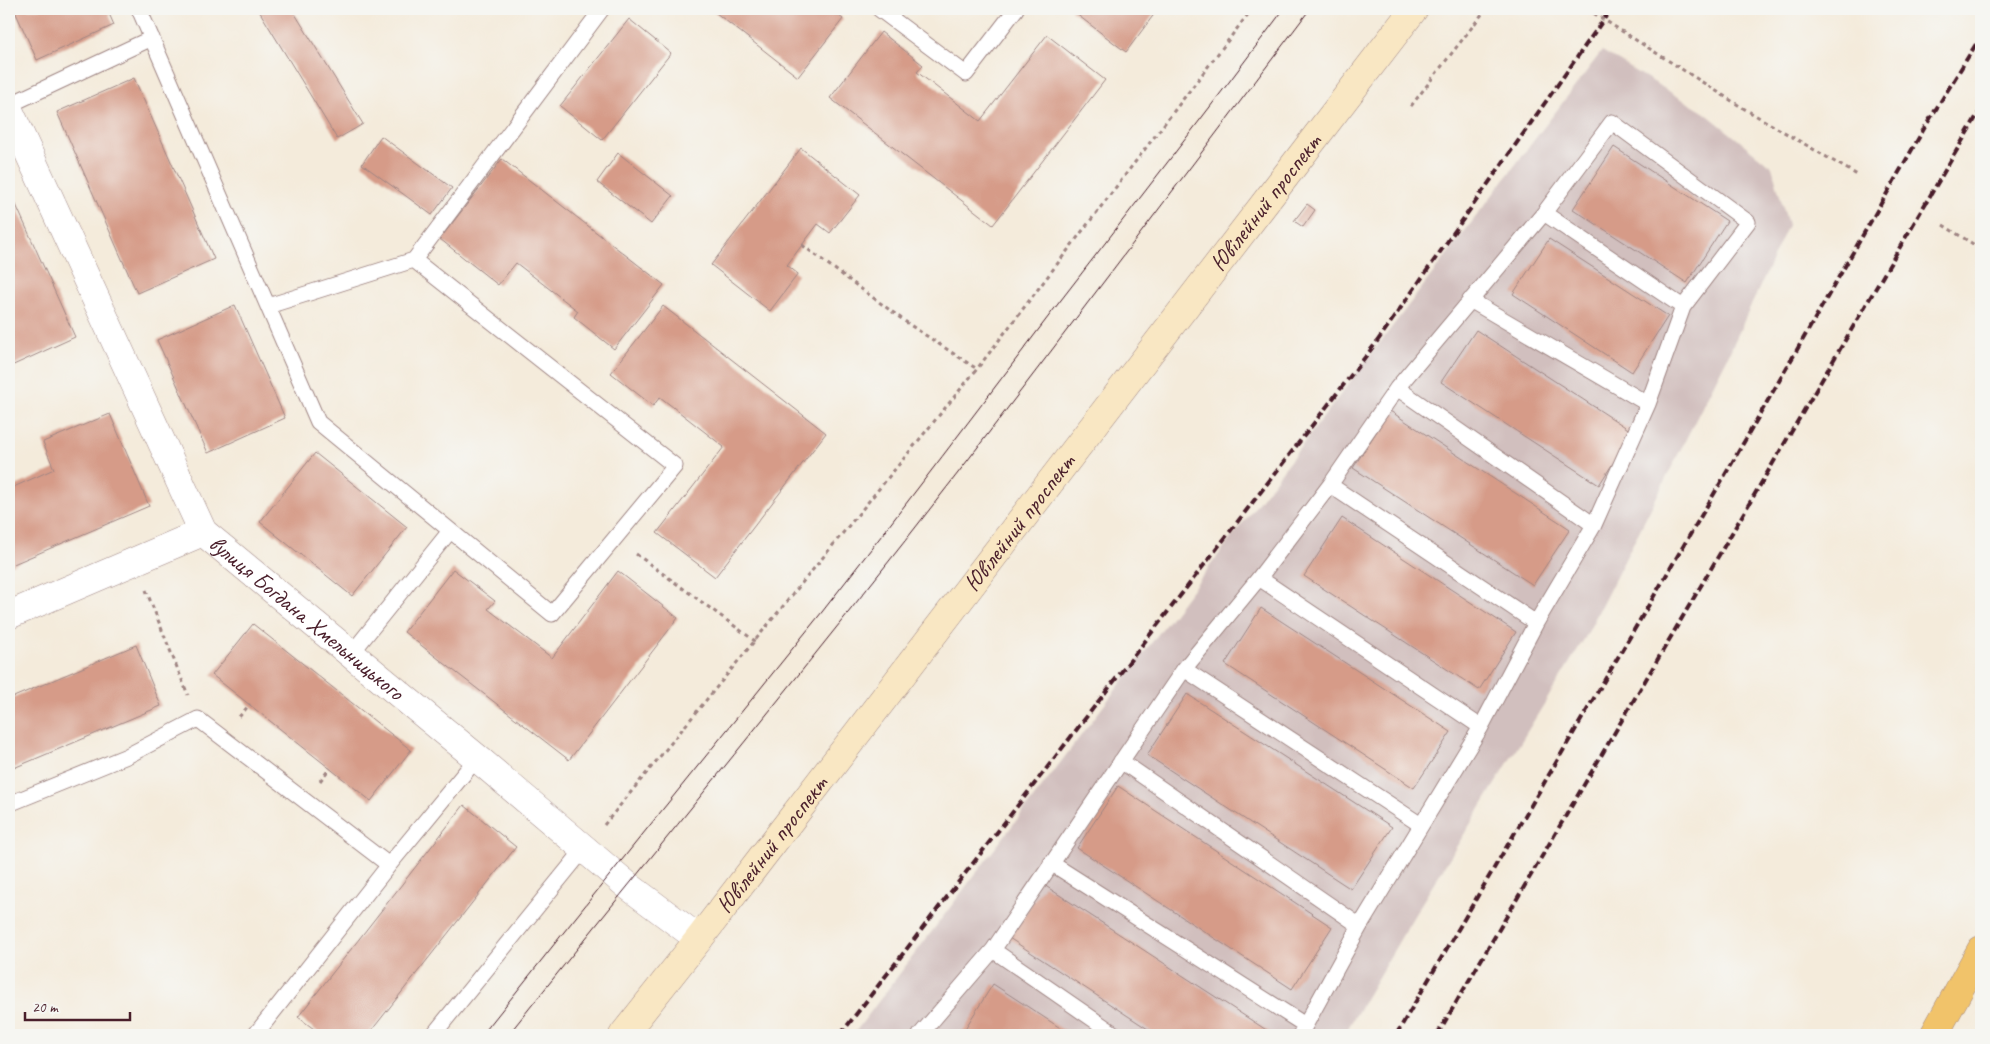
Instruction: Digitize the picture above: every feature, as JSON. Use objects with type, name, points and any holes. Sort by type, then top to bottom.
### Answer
[{"type":"main road","name":"Ювілейний проспект","points":[[624,1035],[1414,9]]},
{"type":"main road","points":[[1934,1035],[1981,950]]},
{"type":"street","name":"вулиця Богдана Хмельницького","points":[[9,110],[203,532],[477,758],[627,885],[699,939]]},
{"type":"street","points":[[9,615],[203,532]]},
{"type":"lane","points":[[139,9],[318,422],[552,614],[675,466],[414,260]]},
{"type":"lane","points":[[268,306],[414,260],[602,9]]},
{"type":"lane","points":[[879,9],[966,74],[1016,9]]},
{"type":"lane","points":[[9,105],[152,38]]},
{"type":"lane","points":[[920,1035],[993,950],[1121,761],[1184,669],[1259,578],[1330,485],[1397,388],[1544,213],[1612,122],[1748,222],[1683,307],[1648,404],[1594,524],[1536,623],[1481,727],[1360,926],[1303,1030],[1052,863]]},
{"type":"lane","points":[[1544,213],[1683,307]]},
{"type":"lane","points":[[1470,300],[1648,404]]},
{"type":"lane","points":[[1397,388],[1594,524]]},
{"type":"lane","points":[[1330,485],[1536,623]]},
{"type":"lane","points":[[351,654],[450,531]]},
{"type":"lane","points":[[1259,578],[1481,727]]},
{"type":"lane","points":[[1184,669],[1421,824]]},
{"type":"lane","points":[[9,804],[127,756],[198,719],[389,865]]},
{"type":"lane","points":[[256,1035],[389,865],[477,758]]},
{"type":"lane","points":[[1121,761],[1360,926]]},
{"type":"lane","points":[[433,1035],[584,849]]},
{"type":"lane","points":[[993,950],[1116,1035]]},
{"type":"path","points":[[584,849],[977,369],[1252,9]]},
{"type":"path","points":[[1411,106],[1486,9]]},
{"type":"path","points":[[1587,9],[1742,108],[1859,176]]},
{"type":"path","points":[[1943,224],[1981,249]]},
{"type":"path","points":[[802,245],[910,325],[977,369]]},
{"type":"path","points":[[615,538],[755,640]]},
{"type":"path","points":[[135,562],[198,719]]},
{"type":"shaded area","points":[[1602,51],[1705,113],[1772,167],[1788,225],[1727,358],[1586,636],[1415,914],[1344,1035],[853,1035]]},
{"type":"building","points":[[14,9],[107,9],[114,25],[37,60]]},
{"type":"building","points":[[258,9],[292,9],[363,124],[337,139]]},
{"type":"building","points":[[711,9],[830,9],[843,19],[798,77]]},
{"type":"building","points":[[1072,9],[1158,9],[1126,52]]},
{"type":"building","points":[[629,19],[671,53],[602,140],[560,106]]},
{"type":"building","points":[[881,32],[923,65],[917,72],[980,121],[1047,35],[1105,80],[993,225],[830,98]]},
{"type":"building","points":[[134,78],[214,259],[137,293],[57,112]]},
{"type":"building","points":[[381,136],[452,188],[432,215],[362,164]]},
{"type":"building","points":[[1614,147],[1727,221],[1687,283],[1573,209]]},
{"type":"building","points":[[801,148],[860,195],[830,233],[818,224],[787,265],[798,274],[770,311],[711,265]]},
{"type":"building","points":[[618,153],[673,196],[651,224],[597,182]]},
{"type":"building","points":[[502,159],[664,285],[614,349],[574,317],[578,311],[516,263],[498,285],[440,239]]},
{"type":"building","points":[[9,189],[75,337],[9,367]]},
{"type":"building","points":[[1307,204],[1315,210],[1303,227],[1294,221]]},
{"type":"building","points":[[1549,239],[1668,316],[1632,372],[1513,294]]},
{"type":"building","points":[[235,305],[285,418],[208,453],[157,340]]},
{"type":"building","points":[[663,306],[826,433],[715,577],[657,533],[724,447],[660,397],[653,406],[611,373]]},
{"type":"building","points":[[1476,330],[1633,432],[1599,485],[1441,382]]},
{"type":"building","points":[[1390,411],[1570,529],[1533,585],[1353,468]]},
{"type":"building","points":[[110,414],[149,506],[9,566],[9,489],[54,469],[43,442]]},
{"type":"building","points":[[315,453],[407,527],[352,596],[260,522]]},
{"type":"building","points":[[1342,518],[1516,632],[1479,690],[1304,576]]},
{"type":"building","points":[[453,569],[495,601],[488,609],[552,658],[618,571],[678,618],[569,760],[404,632]]},
{"type":"building","points":[[1261,608],[1451,732],[1414,788],[1225,664]]},
{"type":"building","points":[[253,624],[411,750],[371,801],[212,675]]},
{"type":"building","points":[[136,645],[161,706],[9,770],[9,699]]},
{"type":"building","points":[[1187,694],[1392,827],[1351,889],[1147,755]]},
{"type":"building","points":[[1118,786],[1332,927],[1292,989],[1077,848]]},
{"type":"building","points":[[464,805],[516,847],[368,1035],[322,1035],[298,1017]]},
{"type":"building","points":[[1044,885],[1274,1035],[1157,1035],[1009,938]]},
{"type":"building","points":[[993,984],[1071,1035],[961,1035]]},
{"type":"tram line","points":[[482,1035],[822,612],[1284,9]]},
{"type":"tram line","points":[[508,1035],[903,544],[1310,9]]},
{"type":"railway","points":[[840,1035],[1376,343],[1611,9]]},
{"type":"railway","points":[[1396,1035],[1721,482],[1925,127],[1981,36]]},
{"type":"railway","points":[[1437,1035],[1981,109]]}]
